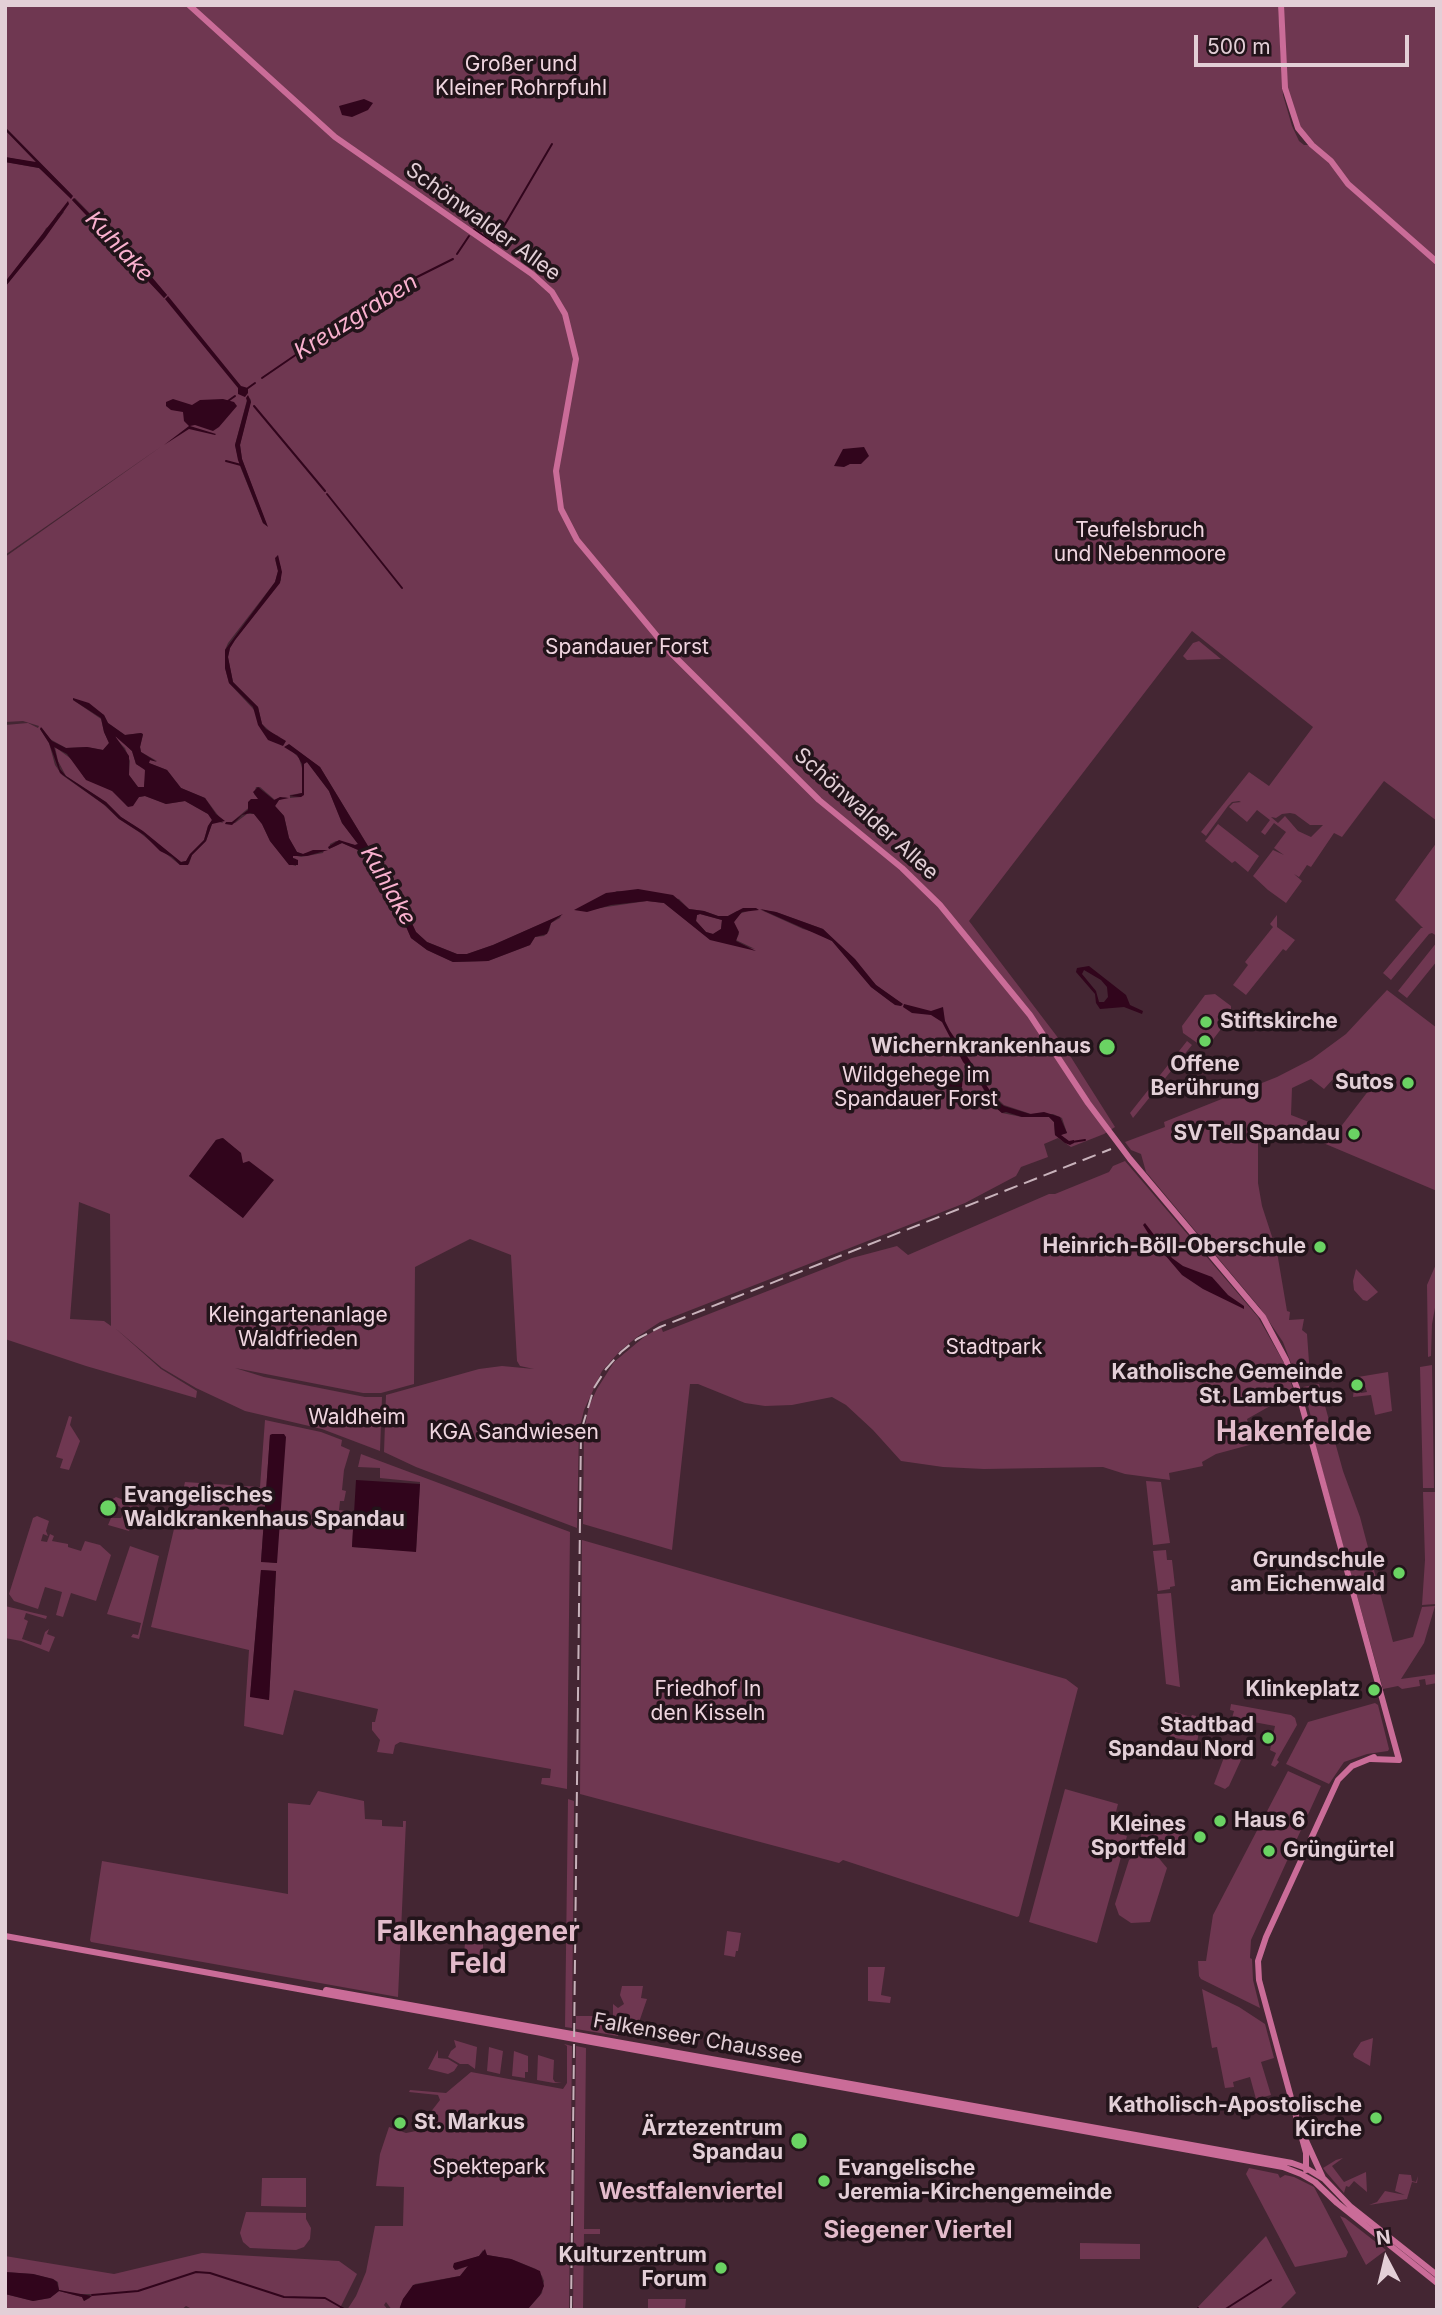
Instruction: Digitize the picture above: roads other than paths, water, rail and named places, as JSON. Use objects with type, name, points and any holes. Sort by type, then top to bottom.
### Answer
[{"type":"main road","name":"Schönwalder Allee","points":[[189,5],[335,138],[532,274],[557,299],[565,314],[576,360],[556,471],[559,502],[573,533],[671,653],[819,800],[902,868],[940,905],[1030,1014],[1088,1103],[1130,1159],[1263,1317],[1282,1352],[1296,1383],[1398,1757],[1371,1759],[1349,1767],[1338,1780],[1266,1937],[1258,1961],[1259,1980],[1298,2126]]},
{"type":"main road","points":[[1281,5],[1284,88],[1298,128],[1312,145],[1331,161],[1348,184],[1437,262]]},
{"type":"main road","name":"Falkenseer Chaussee","points":[[5,1936],[1296,2167],[1324,2179]]},
{"type":"main road","points":[[1298,2126],[1324,2179],[1339,2200],[1437,2275]]},
{"type":"main road","points":[[1298,2126],[1308,2172],[1437,2283]]},
{"type":"main road","points":[[1308,2172],[1313,2159]]},
{"type":"water","points":[[364,99],[373,103],[368,110],[352,117],[342,115],[339,106]]},
{"type":"water","points":[[5,127],[73,196],[71,199],[39,168],[5,162],[5,157],[36,162]]},
{"type":"water","points":[[74,198],[150,275],[167,295],[164,298],[72,200]]},
{"type":"water","points":[[68,201],[69,204],[45,238],[5,287],[5,282]]},
{"type":"water","points":[[168,296],[241,386],[248,388],[245,397],[238,394],[238,388],[165,299]]},
{"type":"water","points":[[248,395],[251,402],[240,445],[242,459],[268,527],[263,523],[238,460],[235,445]]},
{"type":"water","points":[[173,399],[192,405],[200,400],[223,399],[234,402],[237,406],[213,431],[190,426],[215,435],[189,429],[164,445],[189,426],[184,421],[183,412],[171,410],[166,406],[166,402]]},
{"type":"water","points":[[864,447],[869,456],[861,464],[834,466],[843,449]]},
{"type":"water","points":[[278,555],[282,572],[280,583],[235,640],[228,657],[233,682],[258,707],[266,729],[286,741],[283,746],[268,740],[258,725],[253,707],[229,683],[225,668],[225,650],[275,582],[278,571],[275,558]]},
{"type":"water","points":[[73,700],[89,703],[104,715],[108,723],[125,735],[143,734],[141,752],[157,762],[150,760],[149,763],[167,770],[181,788],[205,798],[216,814],[225,821],[212,824],[206,841],[192,855],[188,865],[180,865],[160,851],[144,835],[60,773],[41,727],[52,741],[66,748],[87,747],[103,750],[109,743],[101,718]],"holes":[[[115,736],[132,751],[136,764],[145,770],[144,787],[138,787],[129,775],[129,756]],[[54,747],[67,754],[86,780],[112,791],[128,807],[133,806],[139,797],[145,796],[166,804],[185,801],[208,814],[212,820],[204,840],[186,861],[181,862],[121,817],[106,802],[66,776],[60,769]]]},
{"type":"water","points":[[289,744],[320,767],[368,846],[387,871],[416,932],[427,942],[457,954],[467,954],[563,914],[551,923],[547,934],[535,937],[530,945],[488,961],[453,962],[427,950],[411,938],[388,885],[365,853],[342,843],[329,849],[328,847],[339,840],[358,844],[342,823],[329,791],[307,762],[304,764],[304,795],[289,796],[302,793],[302,764],[297,755],[284,747]]},
{"type":"water","points":[[258,787],[274,800],[280,797],[289,798],[279,800],[275,806],[284,816],[289,838],[297,852],[303,854],[313,850],[328,850],[307,856],[293,856],[298,860],[298,865],[289,865],[254,814],[242,815],[232,825],[225,824],[248,810],[248,802],[251,799],[258,799],[253,792]]},
{"type":"water","points":[[638,889],[673,895],[689,909],[718,916],[728,916],[743,908],[756,908],[759,910],[742,912],[734,922],[739,932],[736,941],[756,951],[710,940],[664,903],[647,901],[611,905],[587,912],[574,910],[606,893]],"holes":[[[700,914],[722,920],[721,929],[713,934],[706,932],[696,921],[697,915]]]},
{"type":"water","points":[[760,909],[823,929],[855,959],[876,985],[903,1004],[895,1005],[871,987],[832,941]]},
{"type":"water","points":[[1089,966],[1126,995],[1130,1005],[1143,1011],[1142,1014],[1124,1007],[1100,1009],[1095,994],[1076,972],[1077,968]],"holes":[[[1084,970],[1107,987],[1108,997],[1104,1002],[1099,1002],[1096,991],[1082,974]]]},
{"type":"water","points":[[904,1004],[931,1011],[943,1007],[950,1031],[997,1101],[1030,1114],[1044,1112],[1060,1117],[1067,1133],[1061,1135],[1069,1141],[1074,1140],[1074,1143],[1065,1143],[1055,1135],[1054,1122],[1049,1117],[1022,1117],[1002,1113],[963,1062],[942,1022],[931,1015],[912,1013],[903,1007]]},
{"type":"water","points":[[960,1071],[963,1074],[962,1087],[956,1092],[946,1089],[942,1080],[951,1072]]},
{"type":"water","points":[[223,1138],[241,1153],[243,1163],[249,1161],[274,1180],[243,1218],[189,1176],[216,1140]]},
{"type":"water","points":[[1145,1223],[1172,1258],[1183,1266],[1212,1277],[1228,1295],[1244,1306],[1244,1309],[1203,1289],[1182,1275],[1153,1241],[1143,1225]]},
{"type":"water","points":[[272,1434],[284,1434],[286,1437],[277,1563],[261,1562]]},
{"type":"water","points":[[356,1480],[420,1484],[416,1552],[352,1547]]},
{"type":"water","points":[[261,1570],[276,1571],[269,1700],[250,1697]]},
{"type":"water","points":[[485,2249],[487,2255],[511,2259],[540,2271],[544,2286],[527,2310],[399,2310],[413,2285],[460,2276],[468,2266],[455,2270],[454,2263],[479,2256]]},
{"type":"water","points":[[5,2272],[53,2279],[59,2290],[92,2296],[84,2301],[82,2297],[59,2291],[50,2298],[33,2301],[5,2294]]},
{"type":"waterway","name":"Kreuzgraben","points":[[474,229],[494,243],[552,144]]},
{"type":"waterway","name":"Kreuzgraben","points":[[457,254],[469,236]]},
{"type":"waterway","name":"Kreuzgraben","points":[[262,378],[389,291],[453,259]]},
{"type":"waterway","name":"Kreuzgraben","points":[[248,388],[255,383]]},
{"type":"waterway","name":"Kreuzgraben","points":[[228,401],[235,396]]},
{"type":"waterway","points":[[254,406],[325,491]]},
{"type":"waterway","points":[[226,461],[241,465]]},
{"type":"waterway","points":[[327,494],[402,588]]},
{"type":"waterway","name":"Kuhlake","points":[[1072,1142],[1085,1140]]},
{"type":"waterway","points":[[92,2295],[138,2291],[196,2272],[210,2273],[284,2297],[325,2298],[346,2310]]},
{"type":"waterway","points":[[1224,2310],[1271,2280]]},
{"type":"railway","points":[[571,2310],[581,1431],[594,1388],[621,1352],[637,1339],[660,1327],[1111,1149]]},
{"type":"place","name":"Stiftskirche","points":[[1206,1022]]},
{"type":"place","name":"Offene Berührung","points":[[1205,1041]]},
{"type":"place","name":"Wichernkrankenhaus","points":[[1107,1047]]},
{"type":"place","name":"Sutos","points":[[1408,1083]]},
{"type":"place","name":"SV Tell Spandau","points":[[1354,1134]]},
{"type":"place","name":"Heinrich-Böll-Oberschule","points":[[1320,1247]]},
{"type":"place","name":"Katholische Gemeinde St. Lambertus","points":[[1357,1385]]},
{"type":"place","name":"Evangelisches Waldkrankenhaus Spandau","points":[[108,1508]]},
{"type":"place","name":"Grundschule am Eichenwald","points":[[1399,1573]]},
{"type":"place","name":"Klinkeplatz","points":[[1374,1690]]},
{"type":"place","name":"Stadtbad Spandau Nord","points":[[1268,1738]]},
{"type":"place","name":"Haus 6","points":[[1220,1821]]},
{"type":"place","name":"Kleines Sportfeld","points":[[1200,1837]]},
{"type":"place","name":"Grüngürtel","points":[[1269,1851]]},
{"type":"place","name":"Katholisch-Apostolische Kirche","points":[[1376,2118]]},
{"type":"place","name":"St. Markus","points":[[400,2123]]},
{"type":"place","name":"Ärztezentrum Spandau","points":[[799,2141]]},
{"type":"place","name":"Evangelische Jeremia-Kirchengemeinde","points":[[824,2181]]},
{"type":"place","name":"Kulturzentrum Forum","points":[[721,2268]]},
{"type":"district","name":"Hakenfelde","points":[[1294,1433]]},
{"type":"district","name":"Falkenhagener Feld","points":[[478,1949]]},
{"type":"district","name":"Westfalenviertel","points":[[691,2192]]},
{"type":"district","name":"Siegener Viertel","points":[[918,2231]]},
{"type":"park label","name":"Großer und Kleiner Rohrpfuhl","points":[[521,77]]},
{"type":"park label","name":"Teufelsbruch und Nebenmoore","points":[[1140,543]]},
{"type":"park label","name":"Spandauer Forst","points":[[627,648]]},
{"type":"park label","name":"Wildgehege im Spandauer Forst","points":[[916,1088]]},
{"type":"park label","name":"Kleingartenanlage Waldfrieden","points":[[298,1328]]},
{"type":"park label","name":"Stadtpark","points":[[994,1348]]},
{"type":"park label","name":"Waldheim","points":[[357,1418]]},
{"type":"park label","name":"KGA Sandwiesen","points":[[514,1433]]},
{"type":"park label","name":"Friedhof In den Kisseln","points":[[708,1702]]},
{"type":"park label","name":"Spektepark","points":[[489,2168]]}]
